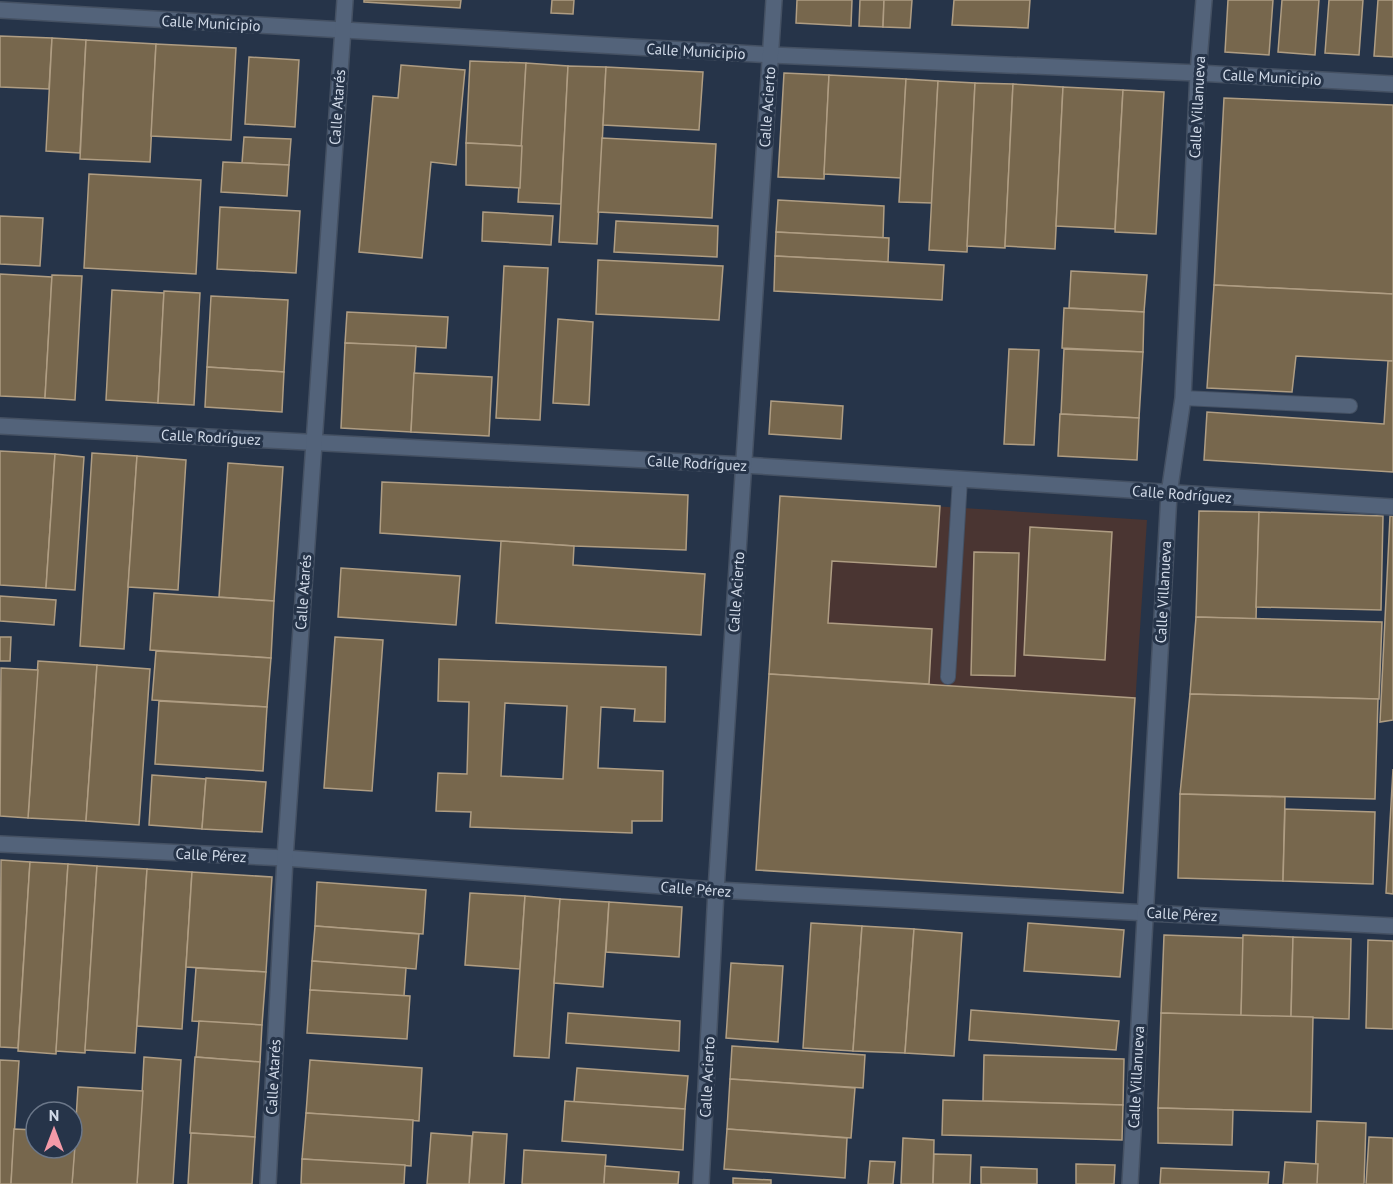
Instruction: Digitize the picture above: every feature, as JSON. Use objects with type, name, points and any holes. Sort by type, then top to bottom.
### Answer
[{"type":"street","name":"Calle Atarés","points":[[268,1184],[285,858],[345,0]]},
{"type":"street","name":"Calle Acierto","points":[[702,1184],[716,890],[774,0]]},
{"type":"street","name":"Calle Villanueva","points":[[1130,1184],[1169,494],[1184,398],[1198,73],[1204,0]]},
{"type":"street","name":"Calle Municipio","points":[[0,10],[771,55],[1198,73],[1393,84]]},
{"type":"street","name":"Calle Rodríguez","points":[[0,426],[744,465],[1393,507]]},
{"type":"street","name":"Calle Pérez","points":[[0,844],[285,858],[716,890],[1393,926]]},
{"type":"lane","points":[[1184,398],[1350,406]]},
{"type":"lane","points":[[948,677],[960,478]]},
{"type":"shaded area","points":[[780,496],[1147,520],[1123,893],[756,870]]},
{"type":"building","points":[[364,0],[461,0],[460,8],[364,2]]},
{"type":"building","points":[[552,0],[574,0],[573,14],[551,13]]},
{"type":"building","points":[[797,0],[852,0],[851,26],[796,23]]},
{"type":"building","points":[[860,0],[884,0],[883,27],[859,26]]},
{"type":"building","points":[[884,0],[912,0],[910,28],[883,27]]},
{"type":"building","points":[[954,0],[1030,0],[1028,28],[952,25]]},
{"type":"building","points":[[1228,0],[1273,0],[1269,55],[1225,52]]},
{"type":"building","points":[[1282,0],[1319,0],[1315,55],[1278,52]]},
{"type":"building","points":[[1329,0],[1363,0],[1359,55],[1325,53]]},
{"type":"building","points":[[1378,0],[1393,0],[1393,57],[1374,56]]},
{"type":"building","points":[[0,36],[52,38],[49,89],[0,87]]},
{"type":"building","points":[[52,38],[86,40],[80,153],[46,151]]},
{"type":"building","points":[[86,40],[156,44],[150,162],[80,159]]},
{"type":"building","points":[[156,44],[236,48],[231,140],[151,136]]},
{"type":"building","points":[[249,57],[299,60],[295,127],[245,124]]},
{"type":"building","points":[[470,61],[526,63],[522,146],[466,143]]},
{"type":"building","points":[[526,63],[568,66],[561,204],[518,202]]},
{"type":"building","points":[[401,65],[465,70],[456,165],[431,162],[422,258],[359,252],[373,96],[398,98]]},
{"type":"building","points":[[568,66],[606,67],[597,244],[559,242]]},
{"type":"building","points":[[606,67],[703,72],[699,130],[603,125]]},
{"type":"building","points":[[784,73],[829,75],[824,179],[778,177]]},
{"type":"building","points":[[829,75],[906,79],[901,178],[824,174]]},
{"type":"building","points":[[906,79],[938,81],[932,203],[899,202]]},
{"type":"building","points":[[938,81],[975,83],[967,252],[929,250]]},
{"type":"building","points":[[975,83],[1013,84],[1005,248],[967,246]]},
{"type":"building","points":[[1013,84],[1063,87],[1055,249],[1005,246]]},
{"type":"building","points":[[1063,87],[1123,90],[1115,229],[1056,226]]},
{"type":"building","points":[[1123,90],[1164,92],[1156,234],[1115,232]]},
{"type":"building","points":[[1224,98],[1393,105],[1393,294],[1214,285]]},
{"type":"building","points":[[244,137],[291,139],[289,165],[242,163]]},
{"type":"building","points":[[602,138],[716,144],[712,218],[598,212]]},
{"type":"building","points":[[466,143],[522,146],[520,188],[466,185]]},
{"type":"building","points":[[223,162],[289,165],[287,196],[221,192]]},
{"type":"building","points":[[89,174],[201,180],[196,274],[84,268]]},
{"type":"building","points":[[778,200],[884,206],[883,238],[776,232]]},
{"type":"building","points":[[220,207],[300,211],[296,273],[217,269]]},
{"type":"building","points":[[483,212],[553,216],[551,245],[482,241]]},
{"type":"building","points":[[0,216],[43,218],[40,266],[0,264]]},
{"type":"building","points":[[616,221],[718,226],[717,257],[614,252]]},
{"type":"building","points":[[776,232],[889,238],[888,262],[775,256]]},
{"type":"building","points":[[775,256],[944,265],[942,300],[774,291]]},
{"type":"building","points":[[598,260],[723,266],[719,320],[596,314]]},
{"type":"building","points":[[504,266],[548,268],[540,420],[496,418]]},
{"type":"building","points":[[1071,271],[1147,275],[1144,312],[1069,308]]},
{"type":"building","points":[[0,274],[52,277],[45,398],[0,396]]},
{"type":"building","points":[[52,275],[82,276],[75,400],[45,398]]},
{"type":"building","points":[[1214,285],[1393,294],[1393,361],[1296,356],[1292,392],[1207,388]]},
{"type":"building","points":[[112,290],[164,293],[158,403],[106,400]]},
{"type":"building","points":[[164,291],[200,293],[194,405],[158,403]]},
{"type":"building","points":[[211,296],[288,300],[284,372],[207,367]]},
{"type":"building","points":[[1064,308],[1144,312],[1143,352],[1062,348]]},
{"type":"building","points":[[347,312],[448,317],[446,348],[345,343]]},
{"type":"building","points":[[558,319],[593,322],[589,405],[553,403]]},
{"type":"building","points":[[345,343],[416,346],[411,432],[341,428]]},
{"type":"building","points":[[1009,349],[1039,350],[1034,445],[1004,444]]},
{"type":"building","points":[[1064,349],[1143,352],[1139,418],[1061,414]]},
{"type":"building","points":[[1388,361],[1393,361],[1393,472],[1204,460],[1207,412],[1384,424]]},
{"type":"building","points":[[207,367],[284,372],[282,412],[205,407]]},
{"type":"building","points":[[414,373],[492,377],[489,436],[411,432]]},
{"type":"building","points":[[771,401],[843,406],[841,439],[769,434]]},
{"type":"building","points":[[1060,414],[1139,418],[1137,460],[1058,456]]},
{"type":"building","points":[[0,451],[55,454],[46,588],[0,585]]},
{"type":"building","points":[[92,453],[137,456],[124,649],[80,646]]},
{"type":"building","points":[[55,454],[84,457],[75,590],[46,588]]},
{"type":"building","points":[[137,456],[186,460],[178,590],[128,587]]},
{"type":"building","points":[[228,463],[283,467],[274,601],[219,597]]},
{"type":"building","points":[[382,482],[688,495],[686,550],[574,546],[380,533]]},
{"type":"building","points":[[780,496],[940,506],[936,567],[832,561],[828,623],[932,629],[929,684],[769,674]]},
{"type":"building","points":[[1199,511],[1259,512],[1256,619],[1196,617]]},
{"type":"building","points":[[1259,512],[1383,516],[1381,610],[1256,607]]},
{"type":"building","points":[[1390,516],[1393,516],[1393,720],[1380,722]]},
{"type":"building","points":[[1030,527],[1112,532],[1105,660],[1024,655]]},
{"type":"building","points":[[501,541],[574,546],[573,565],[705,574],[701,635],[496,623]]},
{"type":"building","points":[[974,552],[1019,553],[1015,676],[971,675]]},
{"type":"building","points":[[341,568],[460,576],[456,625],[338,617]]},
{"type":"building","points":[[154,593],[274,601],[271,658],[150,650]]},
{"type":"building","points":[[0,596],[56,600],[54,625],[0,621]]},
{"type":"building","points":[[1196,617],[1382,622],[1379,699],[1190,694]]},
{"type":"building","points":[[0,637],[11,637],[10,661],[0,661]]},
{"type":"building","points":[[335,637],[383,640],[372,791],[324,788]]},
{"type":"building","points":[[156,651],[271,658],[267,707],[152,700]]},
{"type":"building","points":[[439,659],[666,667],[665,722],[634,721],[635,709],[601,707],[598,768],[663,771],[662,821],[632,821],[632,833],[470,827],[471,812],[436,811],[438,773],[467,774],[469,702],[438,701]],"holes":[[[505,703],[567,706],[563,779],[501,776]]]},
{"type":"building","points":[[38,661],[97,665],[86,821],[28,818]]},
{"type":"building","points":[[97,665],[150,669],[139,825],[86,821]]},
{"type":"building","points":[[1,668],[38,670],[28,818],[0,816]]},
{"type":"building","points":[[769,674],[1135,698],[1123,893],[756,870]]},
{"type":"building","points":[[1190,694],[1378,699],[1375,799],[1180,794]]},
{"type":"building","points":[[159,701],[267,707],[263,771],[155,764]]},
{"type":"building","points":[[1393,769],[1393,894],[1386,893]]},
{"type":"building","points":[[152,775],[206,779],[202,829],[149,825]]},
{"type":"building","points":[[206,778],[266,782],[262,832],[202,829]]},
{"type":"building","points":[[1180,794],[1285,797],[1283,881],[1178,878]]},
{"type":"building","points":[[1285,809],[1375,812],[1373,884],[1283,881]]},
{"type":"building","points":[[1,860],[30,862],[18,1048],[0,1047]]},
{"type":"building","points":[[30,862],[68,864],[56,1054],[18,1051]]},
{"type":"building","points":[[68,864],[97,866],[85,1053],[56,1051]]},
{"type":"building","points":[[97,866],[147,869],[135,1053],[85,1050]]},
{"type":"building","points":[[147,869],[192,872],[182,1029],[137,1026]]},
{"type":"building","points":[[192,872],[272,877],[266,972],[186,967]]},
{"type":"building","points":[[317,882],[426,890],[423,934],[315,926]]},
{"type":"building","points":[[470,893],[525,896],[520,969],[465,965]]},
{"type":"building","points":[[525,896],[560,899],[549,1058],[514,1056]]},
{"type":"building","points":[[560,899],[609,902],[603,987],[554,983]]},
{"type":"building","points":[[609,902],[682,907],[679,957],[606,952]]},
{"type":"building","points":[[811,923],[862,926],[853,1051],[803,1048]]},
{"type":"building","points":[[1028,923],[1124,930],[1120,977],[1024,971]]},
{"type":"building","points":[[315,926],[419,934],[416,969],[312,961]]},
{"type":"building","points":[[862,926],[914,929],[905,1053],[853,1051]]},
{"type":"building","points":[[914,929],[962,933],[954,1056],[905,1053]]},
{"type":"building","points":[[1164,935],[1244,938],[1241,1016],[1161,1013]]},
{"type":"building","points":[[1243,935],[1293,937],[1291,1017],[1241,1016]]},
{"type":"building","points":[[1293,937],[1351,939],[1349,1019],[1291,1017]]},
{"type":"building","points":[[1368,940],[1393,941],[1393,1029],[1366,1028]]},
{"type":"building","points":[[312,961],[406,968],[404,996],[310,990]]},
{"type":"building","points":[[731,963],[783,966],[778,1042],[726,1038]]},
{"type":"building","points":[[196,968],[266,972],[262,1025],[192,1021]]},
{"type":"building","points":[[310,990],[410,996],[407,1039],[307,1033]]},
{"type":"building","points":[[971,1010],[1119,1021],[1116,1050],[969,1040]]},
{"type":"building","points":[[568,1013],[680,1021],[679,1051],[566,1043]]},
{"type":"building","points":[[1161,1013],[1313,1017],[1311,1112],[1158,1108]]},
{"type":"building","points":[[199,1021],[262,1025],[260,1062],[196,1057]]},
{"type":"building","points":[[732,1046],[865,1055],[863,1088],[730,1079]]},
{"type":"building","points":[[984,1055],[1124,1059],[1123,1105],[983,1101]]},
{"type":"building","points":[[144,1057],[181,1060],[173,1184],[137,1184]]},
{"type":"building","points":[[195,1057],[260,1062],[255,1137],[190,1133]]},
{"type":"building","points":[[0,1060],[19,1061],[11,1184],[0,1184]]},
{"type":"building","points":[[310,1060],[422,1068],[419,1121],[306,1113]]},
{"type":"building","points":[[577,1068],[688,1076],[685,1109],[574,1102]]},
{"type":"building","points":[[730,1079],[855,1088],[851,1138],[727,1129]]},
{"type":"building","points":[[78,1087],[143,1091],[137,1184],[72,1184],[73,1160],[84,1160],[84,1100],[77,1100]]},
{"type":"building","points":[[943,1100],[1123,1105],[1122,1140],[942,1135]]},
{"type":"building","points":[[565,1101],[685,1109],[683,1150],[562,1141]]},
{"type":"building","points":[[1158,1108],[1233,1110],[1232,1145],[1158,1143]]},
{"type":"building","points":[[306,1113],[413,1120],[411,1166],[302,1159]]},
{"type":"building","points":[[1317,1121],[1366,1123],[1364,1184],[1315,1184]]},
{"type":"building","points":[[14,1129],[24,1129],[24,1160],[74,1160],[72,1184],[11,1184]]},
{"type":"building","points":[[727,1129],[847,1138],[845,1178],[724,1169]]},
{"type":"building","points":[[473,1132],[507,1134],[504,1184],[469,1184]]},
{"type":"building","points":[[191,1133],[255,1137],[252,1184],[188,1184]]},
{"type":"building","points":[[431,1133],[472,1136],[469,1184],[427,1184]]},
{"type":"building","points":[[1369,1137],[1393,1138],[1393,1184],[1366,1184]]},
{"type":"building","points":[[903,1138],[934,1140],[933,1184],[901,1184]]},
{"type":"building","points":[[524,1150],[606,1155],[604,1184],[522,1184]]},
{"type":"building","points":[[934,1154],[971,1155],[970,1184],[933,1184]]},
{"type":"building","points":[[302,1159],[405,1165],[404,1184],[301,1184]]},
{"type":"building","points":[[870,1161],[895,1162],[893,1184],[868,1184]]},
{"type":"building","points":[[1285,1162],[1318,1164],[1317,1184],[1283,1184]]},
{"type":"building","points":[[1076,1164],[1115,1165],[1114,1184],[1076,1184]]},
{"type":"building","points":[[605,1166],[679,1172],[678,1184],[604,1184]]},
{"type":"building","points":[[981,1167],[1037,1169],[1037,1184],[981,1184]]},
{"type":"building","points":[[1161,1168],[1269,1172],[1268,1184],[1160,1184]]},
{"type":"building","points":[[733,1178],[771,1180],[771,1184],[733,1184]]}]
